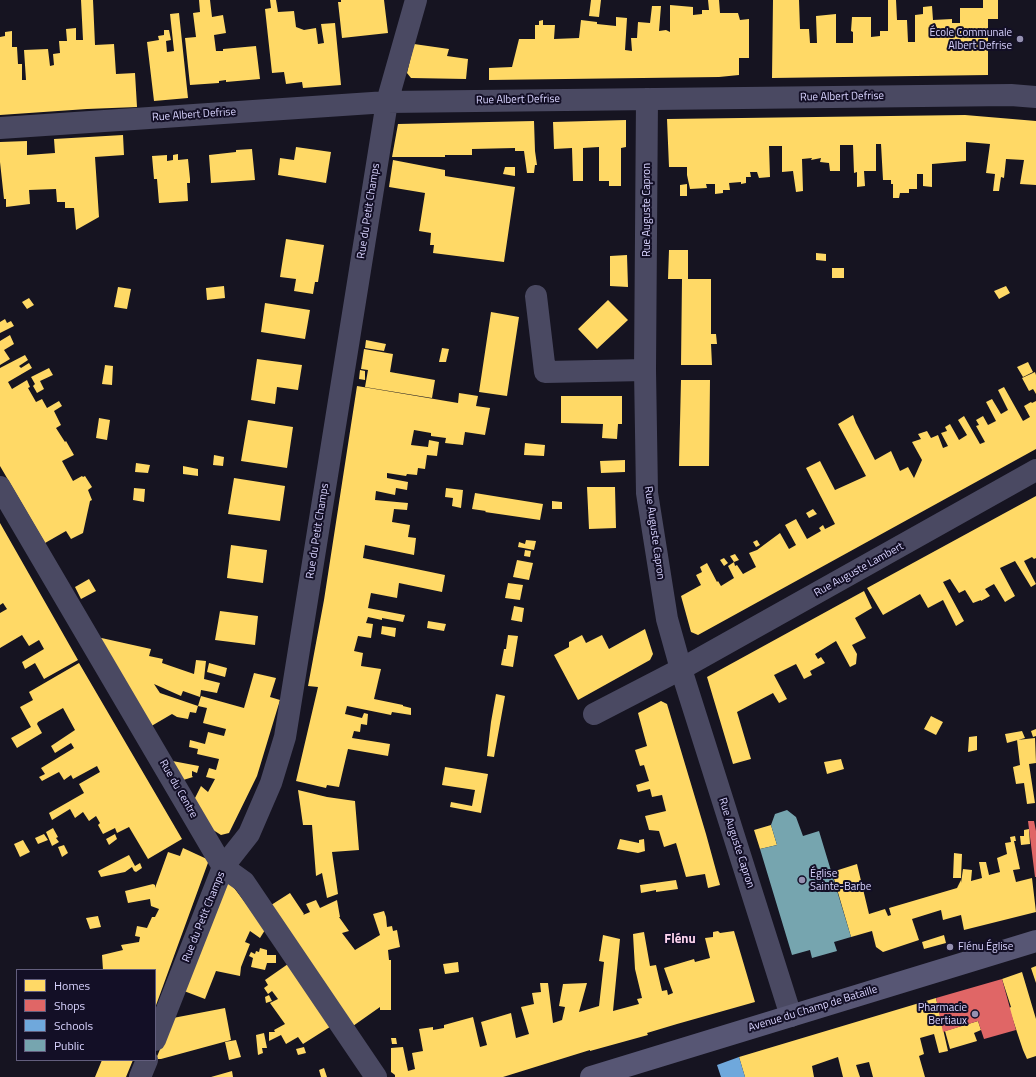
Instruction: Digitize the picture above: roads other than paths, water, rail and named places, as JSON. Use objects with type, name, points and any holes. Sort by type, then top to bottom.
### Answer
[{"type":"street","name":"Rue du Petit Champs","points":[[156,1037],[223,867],[249,834],[271,783],[285,737],[387,102],[416,0]]},
{"type":"street","name":"Rue Albert Defrise","points":[[0,128],[387,102],[1011,95],[1036,97]]},
{"type":"street","name":"Rue Auguste Capron","points":[[647,99],[647,493],[667,619],[681,670],[791,1016]]},
{"type":"street","points":[[536,296],[545,372],[646,370]]},
{"type":"street","name":"Rue Auguste Lambert","points":[[681,670],[1036,470]]},
{"type":"street","name":"Rue du Centre","points":[[0,487],[223,867],[244,882],[376,1077]]},
{"type":"street","points":[[594,714],[681,670]]},
{"type":"street","name":"Avenue du Champ de Bataille","points":[[591,1077],[1036,941]]},
{"type":"street","points":[[140,1077],[147,1061]]},
{"type":"place","name":"École Communale Albert Defrise","points":[[1020,39]]},
{"type":"place","name":"Église Sainte-Barbe","points":[[802,880]]},
{"type":"place","name":"Flénu Église","points":[[950,947]]},
{"type":"place","name":"Pharmacie Bertiaux","points":[[975,1014]]},
{"type":"district","name":"Flénu","points":[[680,940]]}]
